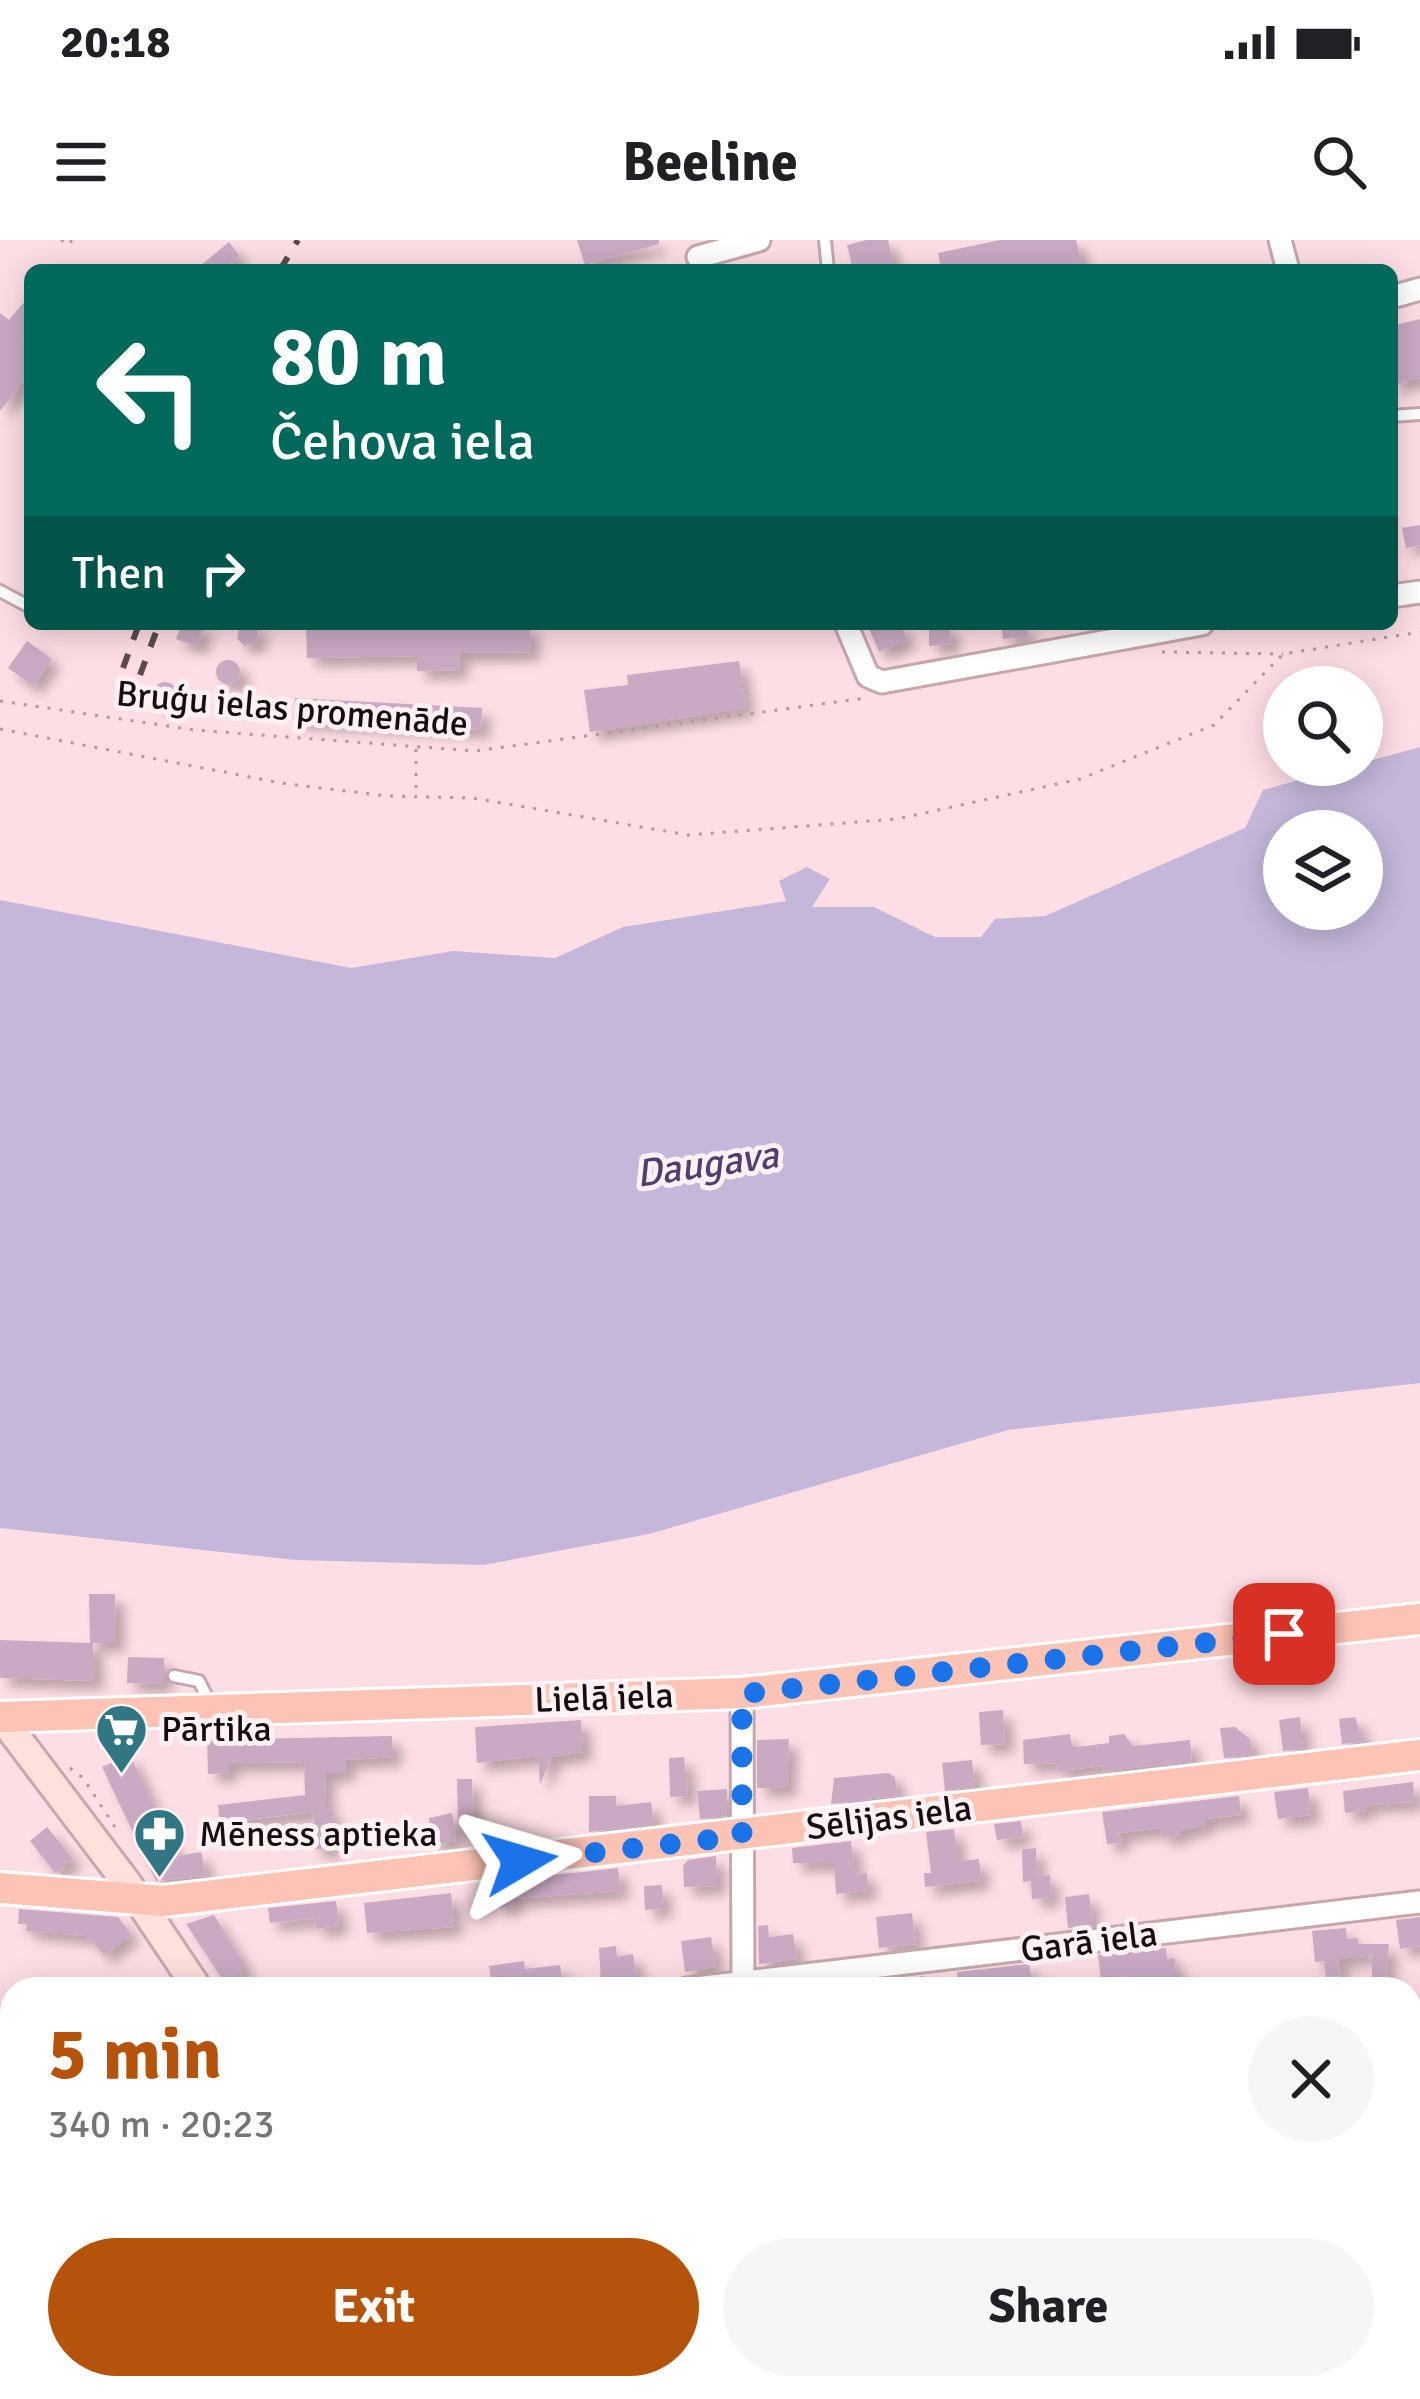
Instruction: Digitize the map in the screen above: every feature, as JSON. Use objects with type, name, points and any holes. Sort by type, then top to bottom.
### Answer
[{"type":"main road","name":"Lielā iela","points":[[0,1716],[742,1694],[1420,1619]]},
{"type":"main road","points":[[0,1716],[137,1897],[190,1977]]},
{"type":"main road","name":"Sēlijas iela","points":[[0,1888],[163,1901],[1420,1755]]},
{"type":"street","points":[[698,256],[759,240]]},
{"type":"street","points":[[848,630],[870,688],[882,682],[1169,630]]},
{"type":"street","points":[[742,1694],[744,1977]]},
{"type":"street","name":"Garā iela","points":[[816,1977],[1420,1902]]},
{"type":"lane","points":[[174,1711],[174,1672],[200,1681],[213,1710]]},
{"type":"path","points":[[62,240],[69,245],[72,240]]},
{"type":"path","points":[[1145,649],[1283,655],[1420,632]]},
{"type":"path","points":[[0,729],[281,783],[492,801],[676,835],[898,819],[1080,779],[1214,725],[1283,655]]},
{"type":"path","name":"Bruģu ielas promenāde","points":[[0,701],[194,730],[416,748],[506,748],[870,688]]},
{"type":"path","points":[[416,748],[416,795]]},
{"type":"water","name":"Daugava","points":[[1420,747],[1420,1383],[1008,1430],[649,1534],[483,1565],[296,1560],[0,1528],[0,900],[351,968],[453,951],[555,958],[623,927],[786,901],[779,881],[807,867],[830,879],[812,907],[874,907],[935,937],[981,937],[995,919],[1045,916],[1245,828],[1263,790],[1383,786],[1383,757]]},
{"type":"building","points":[[577,240],[659,240],[659,244],[585,264]]},
{"type":"building","points":[[888,240],[893,264],[852,264],[847,245]]},
{"type":"building","points":[[1000,240],[1076,240],[1082,264],[940,264],[938,253]]},
{"type":"building","points":[[229,242],[240,256],[230,264],[202,264]]},
{"type":"building","points":[[24,302],[24,381],[0,411],[0,313],[9,320]]},
{"type":"building","points":[[1420,319],[1420,378],[1398,384],[1398,324]]},
{"type":"building","points":[[1420,525],[1420,545],[1406,548],[1402,528]]},
{"type":"building","points":[[180,630],[203,630],[197,646],[176,639]]},
{"type":"building","points":[[239,630],[258,630],[257,641],[245,646],[237,639]]},
{"type":"building","points":[[306,630],[530,630],[531,652],[459,653],[460,670],[417,671],[417,656],[307,658]]},
{"type":"building","points":[[870,630],[903,630],[907,640],[879,652]]},
{"type":"building","points":[[929,630],[950,630],[951,644],[929,646]]},
{"type":"building","points":[[1002,630],[1027,630],[1028,637],[1003,639]]},
{"type":"building","points":[[27,641],[52,659],[33,686],[8,668]]},
{"type":"building","points":[[228,660],[237,663],[237,681],[228,684],[219,681],[216,672],[219,663]]},
{"type":"building","points":[[739,661],[746,708],[590,732],[584,690],[628,685],[627,675]]},
{"type":"building","points":[[165,682],[174,685],[174,703],[165,706],[156,703],[153,694],[156,685]]},
{"type":"building","points":[[295,698],[482,708],[481,730],[293,720]]},
{"type":"building","points":[[89,1594],[115,1594],[116,1643],[93,1643],[95,1681],[0,1678],[0,1640],[90,1643]]},
{"type":"building","points":[[128,1657],[164,1658],[164,1684],[127,1683]]},
{"type":"building","points":[[1003,1710],[1005,1744],[981,1745],[979,1712]]},
{"type":"building","points":[[1300,1717],[1303,1749],[1283,1751],[1279,1720]]},
{"type":"building","points":[[1355,1717],[1363,1742],[1342,1744],[1339,1719]]},
{"type":"building","points":[[581,1720],[583,1752],[552,1757],[540,1784],[538,1756],[477,1763],[475,1727]]},
{"type":"building","points":[[1235,1727],[1250,1739],[1252,1755],[1224,1758],[1220,1728]]},
{"type":"building","points":[[1070,1734],[1072,1746],[1078,1747],[1109,1743],[1109,1736],[1124,1734],[1133,1746],[1190,1740],[1192,1762],[1104,1771],[1103,1766],[1058,1771],[1057,1763],[1024,1764],[1023,1740]]},
{"type":"building","points":[[392,1736],[393,1757],[346,1760],[346,1773],[325,1773],[326,1809],[333,1810],[332,1850],[313,1849],[314,1812],[220,1823],[218,1805],[305,1795],[304,1762],[229,1763],[229,1773],[208,1774],[207,1740]]},
{"type":"building","points":[[789,1739],[787,1788],[757,1788],[757,1740]]},
{"type":"building","points":[[130,1755],[177,1856],[201,1852],[206,1876],[156,1881],[102,1767]]},
{"type":"building","points":[[684,1757],[688,1796],[670,1797],[669,1758]]},
{"type":"building","points":[[972,1760],[975,1787],[945,1791],[942,1763]]},
{"type":"building","points":[[888,1773],[895,1777],[897,1796],[831,1804],[834,1778]]},
{"type":"building","points":[[457,1779],[472,1779],[473,1821],[458,1822]]},
{"type":"building","points":[[1413,1782],[1414,1802],[1366,1804],[1367,1810],[1345,1813],[1343,1791]]},
{"type":"building","points":[[1308,1788],[1311,1815],[1278,1819],[1274,1792]]},
{"type":"building","points":[[727,1789],[727,1816],[700,1819],[697,1791]]},
{"type":"building","points":[[589,1796],[616,1796],[616,1806],[651,1802],[654,1824],[589,1832]]},
{"type":"building","points":[[1239,1796],[1241,1815],[1206,1819],[1206,1825],[1179,1831],[1180,1835],[1162,1837],[1161,1828],[1119,1833],[1121,1843],[1107,1844],[1102,1812]]},
{"type":"building","points":[[452,1813],[456,1841],[431,1845],[429,1818]]},
{"type":"building","points":[[1021,1821],[1023,1837],[997,1840],[994,1824]]},
{"type":"building","points":[[47,1827],[73,1859],[55,1873],[30,1841]]},
{"type":"building","points":[[954,1829],[958,1861],[979,1859],[981,1881],[925,1887],[924,1873],[931,1873],[926,1832]]},
{"type":"building","points":[[851,1841],[855,1874],[867,1873],[868,1891],[836,1894],[834,1863],[793,1863],[792,1848]]},
{"type":"building","points":[[1036,1848],[1037,1876],[1050,1875],[1051,1898],[1032,1899],[1031,1881],[1023,1882],[1022,1849]]},
{"type":"building","points":[[716,1856],[717,1886],[684,1887],[683,1866],[688,1860]]},
{"type":"building","points":[[618,1868],[620,1891],[514,1899],[514,1906],[497,1908],[494,1882]]},
{"type":"building","points":[[662,1885],[663,1909],[645,1910],[644,1886]]},
{"type":"building","points":[[451,1893],[454,1927],[367,1933],[364,1903]]},
{"type":"building","points":[[1089,1894],[1093,1925],[1068,1928],[1065,1897]]},
{"type":"building","points":[[336,1901],[339,1926],[316,1929],[315,1918],[270,1923],[268,1908]]},
{"type":"building","points":[[19,1909],[118,1917],[131,1934],[105,1955],[86,1936],[27,1931],[27,1924],[18,1924]]},
{"type":"building","points":[[912,1913],[916,1944],[879,1948],[876,1917]]},
{"type":"building","points":[[214,1915],[245,1965],[239,1969],[244,1977],[221,1977],[186,1924]]},
{"type":"building","points":[[1420,1917],[1420,1946],[1400,1949],[1396,1920]]},
{"type":"building","points":[[768,1925],[769,1937],[793,1934],[797,1959],[759,1964],[758,1926]]},
{"type":"building","points":[[1346,1928],[1347,1939],[1358,1938],[1358,1944],[1389,1944],[1385,1977],[1372,1977],[1372,1955],[1338,1959],[1340,1976],[1326,1977],[1324,1961],[1315,1962],[1312,1931]]},
{"type":"building","points":[[711,1937],[716,1967],[685,1972],[681,1941]]},
{"type":"building","points":[[616,1946],[617,1957],[633,1954],[637,1977],[601,1977],[599,1948]]},
{"type":"building","points":[[1166,1948],[1167,1959],[1174,1958],[1177,1977],[1101,1977],[1098,1955]]},
{"type":"building","points":[[524,1961],[525,1969],[560,1965],[562,1977],[491,1977],[489,1966]]},
{"type":"building","points":[[1029,1964],[1031,1977],[957,1977],[957,1972]]},
{"type":"railway","points":[[284,264],[298,240]]},
{"type":"railway","points":[[123,668],[137,630]]},
{"type":"railway","points":[[140,675],[157,630]]},
{"type":"place","name":"Pārtika","points":[[122,1775]]},
{"type":"place","name":"Mēness aptieka","points":[[160,1880]]},
{"type":"route","points":[[520,1861],[742,1836],[742,1694],[1284,1634]]}]
